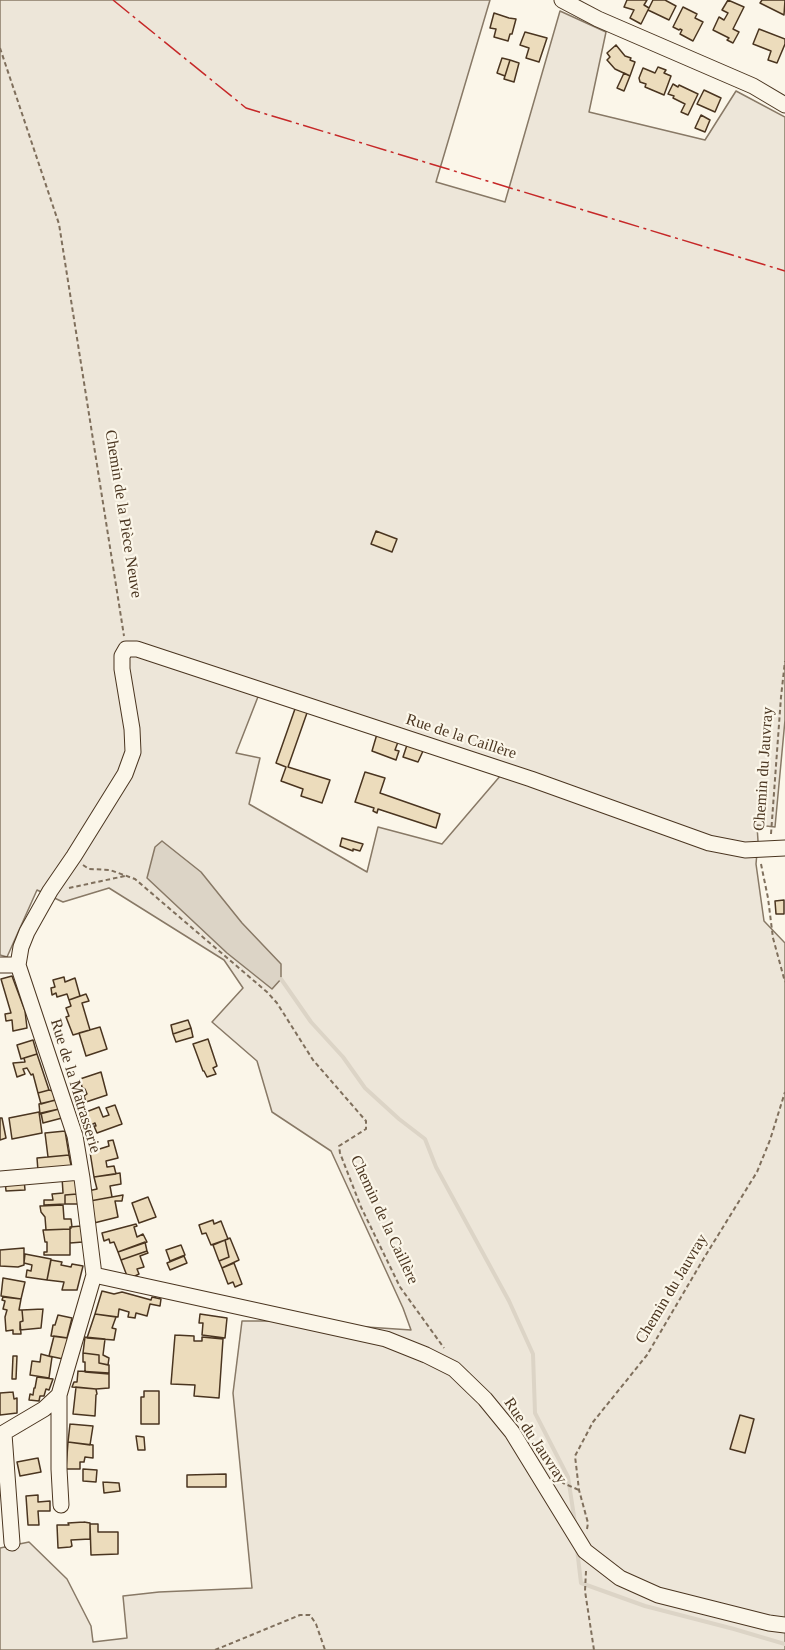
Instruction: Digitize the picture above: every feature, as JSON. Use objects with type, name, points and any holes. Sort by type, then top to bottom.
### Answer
[{"type":"street","points":[[562,0],[580,4],[598,19],[753,86],[785,105]]},
{"type":"street","points":[[0,965],[18,965],[21,947],[27,932],[50,891],[125,774],[133,752],[132,729],[122,669],[122,656],[126,649]]},
{"type":"street","name":"Rue de la Caillère","points":[[126,649],[138,649],[497,767],[709,843],[745,850],[778,848]]},
{"type":"street","name":"Rue de la Matrasserie","points":[[18,965],[75,1136],[94,1275],[59,1395],[61,1505]]},
{"type":"street","points":[[0,1179],[81,1172]]},
{"type":"street","name":"Rue du Jauvray","points":[[94,1275],[386,1339],[454,1369],[512,1432],[585,1551],[620,1578],[658,1595],[785,1625]]},
{"type":"street","points":[[12,1543],[2,1435],[44,1409],[59,1395]]},
{"type":"path","name":"Chemin de la Pièce Neuve","points":[[0,48],[60,224],[126,649]]},
{"type":"path","name":"Chemin du Jauvray","points":[[785,661],[777,762],[778,848],[761,864],[773,938],[785,982]]},
{"type":"path","name":"Chemin de la Caillère","points":[[88,869],[110,870],[135,879],[267,992],[277,1003],[313,1060],[366,1121],[366,1129],[339,1146],[339,1153],[361,1207],[400,1287],[446,1351]]},
{"type":"path","points":[[63,892],[71,887],[125,876]]},
{"type":"path","name":"Chemin du Jauvray","points":[[579,1490],[575,1456],[593,1422],[647,1355],[757,1172],[785,1092]]},
{"type":"path","points":[[543,1455],[563,1483],[579,1490],[588,1523],[585,1551]]},
{"type":"path","points":[[586,1568],[585,1592],[594,1650]]},
{"type":"path","points":[[215,1650],[300,1615],[310,1615],[316,1624],[325,1650]]},
{"type":"shaded area","points":[[0,0],[490,0],[436,182],[505,202],[560,11],[606,32],[589,112],[705,140],[736,91],[785,117],[785,720],[775,827],[757,825],[756,864],[764,921],[785,943],[785,1650],[0,1650],[0,1548],[29,1542],[67,1579],[91,1626],[93,1642],[127,1638],[123,1596],[252,1588],[233,1393],[242,1321],[277,1321],[411,1330],[331,1151],[272,1112],[257,1061],[212,1022],[243,988],[224,960],[109,888],[63,902],[37,890],[7,957],[0,955]],"holes":[[[263,684],[501,775],[442,844],[378,827],[367,872],[249,804],[260,758],[236,753]]]},
{"type":"shaded area","points":[[162,841],[201,872],[242,923],[281,964],[281,979],[272,989],[227,953],[147,878],[155,847]]},
{"type":"building","points":[[627,0],[647,0],[644,5],[649,8],[641,24],[630,18],[634,10],[624,7]]},
{"type":"building","points":[[653,0],[665,0],[676,6],[669,20],[648,10]]},
{"type":"building","points":[[728,0],[744,7],[733,29],[739,32],[733,43],[727,40],[729,38],[713,30],[719,17],[724,20],[728,13],[722,10]]},
{"type":"building","points":[[762,0],[785,0],[784,15],[760,3]]},
{"type":"building","points":[[683,7],[697,14],[695,18],[703,22],[693,41],[680,34],[682,30],[673,27]]},
{"type":"building","points":[[494,13],[516,19],[508,41],[494,37],[496,29],[490,28]]},
{"type":"building","points":[[759,29],[785,39],[777,63],[768,60],[771,51],[753,44]]},
{"type":"building","points":[[525,32],[547,38],[539,62],[526,58],[529,48],[520,45]]},
{"type":"building","points":[[616,45],[625,56],[635,62],[630,76],[615,69],[607,60],[610,57],[607,53]]},
{"type":"building","points":[[502,58],[510,60],[505,76],[497,73]]},
{"type":"building","points":[[510,60],[519,63],[514,82],[504,79]]},
{"type":"building","points":[[658,67],[666,70],[664,73],[671,76],[664,95],[645,87],[646,84],[640,82],[639,78],[643,68],[655,73]]},
{"type":"building","points":[[624,73],[630,76],[624,91],[617,88]]},
{"type":"building","points":[[673,84],[698,94],[688,115],[681,112],[685,104],[668,94]]},
{"type":"building","points":[[704,90],[721,98],[715,112],[697,104]]},
{"type":"building","points":[[701,115],[710,120],[705,132],[695,128]]},
{"type":"building","points":[[376,531],[397,539],[392,552],[371,544]]},
{"type":"building","points":[[296,706],[308,710],[288,767],[330,780],[322,803],[301,796],[303,789],[281,781],[286,767],[276,763]]},
{"type":"building","points":[[377,734],[398,742],[395,750],[399,751],[396,760],[372,751]]},
{"type":"building","points":[[407,745],[423,751],[418,762],[403,757]]},
{"type":"building","points":[[365,772],[385,778],[380,793],[440,814],[436,828],[378,809],[377,813],[373,811],[374,808],[355,802]]},
{"type":"building","points":[[342,838],[363,844],[360,851],[340,846]]},
{"type":"building","points":[[784,900],[784,914],[776,914],[775,901]]},
{"type":"building","points":[[12,976],[25,1011],[27,1028],[13,1031],[12,1020],[6,1021],[5,1014],[11,1013],[1,979]]},
{"type":"building","points":[[64,977],[65,982],[75,978],[80,996],[69,1000],[67,994],[57,997],[56,993],[52,995],[51,988],[55,987],[53,980]]},
{"type":"building","points":[[86,994],[89,1001],[82,1003],[90,1030],[73,1035],[66,1017],[69,1016],[66,1008],[71,1006],[69,1000]]},
{"type":"building","points":[[188,1020],[191,1028],[173,1034],[171,1025]]},
{"type":"building","points":[[100,1027],[107,1049],[86,1056],[79,1033]]},
{"type":"building","points":[[191,1028],[193,1037],[176,1042],[173,1034]]},
{"type":"building","points":[[208,1039],[217,1066],[213,1068],[216,1074],[207,1077],[193,1044]]},
{"type":"building","points":[[33,1040],[37,1054],[21,1059],[17,1045]]},
{"type":"building","points":[[37,1054],[49,1090],[38,1093],[33,1074],[31,1075],[27,1068],[23,1069],[25,1074],[17,1077],[13,1063],[25,1062],[24,1058]]},
{"type":"building","points":[[101,1072],[107,1095],[86,1102],[84,1096],[87,1094],[80,1079]]},
{"type":"building","points":[[53,1091],[55,1100],[41,1104],[38,1093]]},
{"type":"building","points":[[56,1100],[59,1109],[40,1114],[39,1104]]},
{"type":"building","points":[[115,1105],[122,1124],[97,1133],[95,1123],[91,1125],[86,1112],[99,1107],[103,1117],[109,1115],[106,1108]]},
{"type":"building","points":[[59,1109],[62,1118],[43,1123],[41,1113]]},
{"type":"building","points":[[39,1112],[42,1133],[12,1139],[9,1118]]},
{"type":"building","points":[[0,1118],[2,1118],[6,1138],[0,1140]]},
{"type":"building","points":[[65,1131],[69,1155],[48,1157],[45,1133]]},
{"type":"building","points":[[113,1140],[118,1158],[106,1161],[107,1167],[114,1166],[116,1174],[94,1177],[90,1152],[109,1146],[108,1141]]},
{"type":"building","points":[[69,1155],[72,1170],[38,1171],[37,1158]]},
{"type":"building","points":[[120,1173],[121,1184],[110,1186],[112,1197],[90,1201],[88,1191],[97,1189],[94,1177]]},
{"type":"building","points":[[75,1176],[77,1194],[65,1195],[65,1204],[44,1205],[44,1200],[53,1200],[52,1194],[63,1193],[62,1177]]},
{"type":"building","points":[[24,1179],[25,1190],[6,1191],[5,1180]]},
{"type":"building","points":[[77,1194],[78,1204],[65,1204],[65,1195]]},
{"type":"building","points":[[123,1195],[122,1201],[115,1201],[118,1217],[94,1223],[90,1201]]},
{"type":"building","points":[[148,1197],[156,1217],[139,1223],[132,1203]]},
{"type":"building","points":[[63,1205],[64,1219],[71,1219],[72,1227],[46,1230],[45,1217],[40,1206]]},
{"type":"building","points":[[213,1220],[214,1224],[221,1221],[228,1239],[211,1245],[206,1233],[202,1234],[199,1225]]},
{"type":"building","points":[[136,1224],[137,1226],[134,1227],[137,1237],[143,1234],[147,1242],[118,1252],[114,1242],[110,1243],[109,1239],[104,1241],[102,1233]]},
{"type":"building","points":[[81,1226],[83,1242],[70,1243],[70,1227]]},
{"type":"building","points":[[70,1229],[70,1255],[44,1255],[44,1252],[47,1252],[47,1242],[45,1242],[43,1230]]},
{"type":"building","points":[[230,1238],[239,1260],[222,1268],[219,1261],[229,1257],[225,1240]]},
{"type":"building","points":[[225,1240],[229,1257],[219,1261],[213,1245]]},
{"type":"building","points":[[145,1242],[147,1251],[121,1260],[118,1252]]},
{"type":"building","points":[[181,1245],[185,1255],[170,1261],[166,1250]]},
{"type":"building","points":[[24,1248],[24,1265],[0,1266],[0,1250]]},
{"type":"building","points":[[147,1251],[148,1253],[140,1256],[144,1267],[137,1269],[139,1274],[133,1277],[127,1276],[121,1260]]},
{"type":"building","points":[[25,1254],[51,1259],[47,1280],[26,1277],[27,1270],[31,1271],[32,1265],[24,1263]]},
{"type":"building","points":[[184,1256],[187,1263],[170,1270],[167,1263]]},
{"type":"building","points":[[51,1260],[71,1267],[72,1264],[83,1266],[77,1290],[62,1290],[64,1282],[47,1280]]},
{"type":"building","points":[[234,1263],[242,1284],[235,1287],[233,1282],[228,1284],[222,1268]]},
{"type":"building","points":[[3,1278],[25,1282],[21,1299],[1,1296]]},
{"type":"building","points":[[102,1291],[114,1294],[122,1292],[151,1300],[152,1297],[161,1299],[160,1306],[150,1304],[147,1316],[136,1313],[135,1318],[128,1317],[129,1312],[119,1309],[118,1317],[95,1314]]},
{"type":"building","points":[[3,1297],[21,1299],[19,1310],[22,1310],[23,1321],[20,1322],[21,1334],[13,1334],[13,1330],[6,1331],[7,1310],[3,1309],[5,1301],[2,1300]]},
{"type":"building","points":[[43,1309],[41,1328],[20,1330],[20,1322],[23,1321],[22,1310]]},
{"type":"building","points":[[95,1314],[116,1317],[112,1328],[116,1329],[114,1340],[87,1338]]},
{"type":"building","points":[[200,1314],[227,1318],[225,1338],[202,1335],[203,1323],[199,1323]]},
{"type":"building","points":[[58,1315],[72,1318],[67,1338],[51,1336]]},
{"type":"building","points":[[175,1335],[194,1336],[194,1341],[202,1341],[202,1337],[223,1339],[219,1398],[194,1396],[195,1385],[171,1384]]},
{"type":"building","points":[[54,1336],[68,1338],[63,1359],[49,1356]]},
{"type":"building","points":[[85,1337],[105,1339],[103,1355],[109,1358],[108,1365],[99,1363],[99,1355],[83,1353]]},
{"type":"building","points":[[83,1353],[99,1355],[99,1363],[109,1365],[109,1374],[85,1372]]},
{"type":"building","points":[[41,1354],[52,1357],[49,1378],[30,1375],[32,1361],[40,1362]]},
{"type":"building","points":[[13,1356],[17,1356],[16,1379],[12,1379]]},
{"type":"building","points":[[78,1371],[109,1373],[109,1388],[72,1387],[74,1382],[77,1382]]},
{"type":"building","points":[[37,1377],[53,1379],[49,1390],[46,1389],[39,1401],[29,1400],[30,1394],[33,1395]]},
{"type":"building","points":[[76,1387],[96,1389],[95,1416],[73,1414]]},
{"type":"building","points":[[144,1391],[159,1391],[159,1424],[141,1424],[141,1397],[144,1397]]},
{"type":"building","points":[[13,1392],[14,1399],[17,1398],[17,1413],[0,1415],[0,1393]]},
{"type":"building","points":[[740,1415],[754,1419],[745,1453],[730,1449]]},
{"type":"building","points":[[70,1424],[93,1426],[90,1445],[68,1442]]},
{"type":"building","points":[[136,1436],[144,1437],[145,1450],[138,1450]]},
{"type":"building","points":[[68,1442],[93,1445],[93,1458],[85,1457],[84,1462],[80,1462],[80,1469],[66,1469]]},
{"type":"building","points":[[38,1458],[41,1472],[20,1476],[17,1462]]},
{"type":"building","points":[[83,1469],[97,1470],[96,1482],[83,1481]]},
{"type":"building","points":[[226,1474],[226,1487],[187,1487],[187,1475]]},
{"type":"building","points":[[103,1482],[119,1483],[120,1491],[104,1493]]},
{"type":"building","points":[[38,1495],[38,1502],[50,1501],[50,1511],[38,1511],[39,1525],[28,1525],[26,1496]]},
{"type":"building","points":[[90,1523],[90,1539],[71,1540],[72,1546],[58,1548],[57,1525]]},
{"type":"building","points":[[90,1524],[98,1524],[98,1532],[118,1532],[118,1554],[91,1555]]},
{"type":"waterway","points":[[281,979],[311,1022],[343,1057],[365,1088],[425,1139],[436,1167],[509,1301],[533,1354],[535,1413],[568,1477],[575,1523]]},
{"type":"waterway","points":[[577,1549],[581,1583],[645,1606],[785,1644]]},
{"type":"power","points":[[113,0],[246,108],[785,271]]}]
